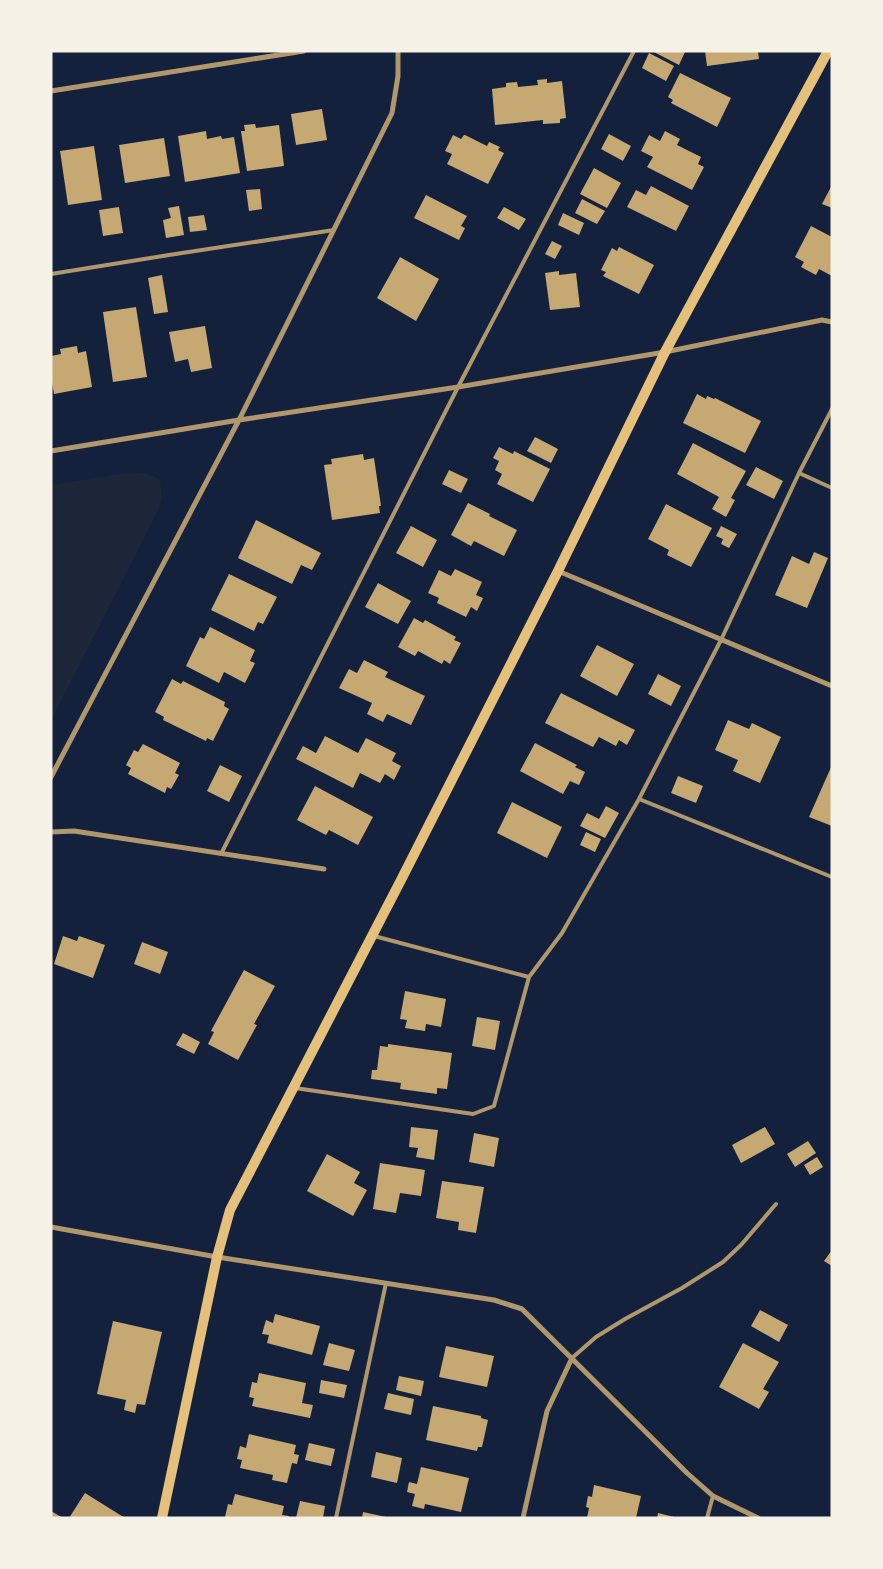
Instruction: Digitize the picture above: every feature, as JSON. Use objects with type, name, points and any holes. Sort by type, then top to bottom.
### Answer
[{"type":"main road","points":[[162,1518],[217,1256],[230,1210],[558,571],[665,352],[828,51]]},
{"type":"street","points":[[51,91],[304,51]]},
{"type":"street","points":[[51,778],[239,420],[392,113],[398,76],[398,51]]},
{"type":"street","points":[[51,451],[458,387],[665,352],[822,320],[832,322]]},
{"type":"street","points":[[558,571],[832,686]]},
{"type":"street","points":[[51,832],[74,831],[324,869]]},
{"type":"street","points":[[51,1227],[217,1256],[494,1300],[522,1309],[687,1473],[713,1496],[758,1518]]},
{"type":"street","points":[[523,1518],[547,1411],[572,1358]]},
{"type":"lane","points":[[222,854],[458,387],[634,51]]},
{"type":"lane","points":[[51,274],[334,230]]},
{"type":"lane","points":[[293,1088],[473,1114],[494,1106],[529,977],[562,933],[639,799],[721,640],[799,473],[832,409]]},
{"type":"lane","points":[[799,473],[832,488]]},
{"type":"lane","points":[[639,799],[832,877]]},
{"type":"lane","points":[[372,936],[529,977]]},
{"type":"lane","points":[[572,1358],[596,1337],[624,1319],[682,1288],[724,1262],[776,1204]]},
{"type":"lane","points":[[336,1518],[386,1283]]},
{"type":"lane","points":[[707,1518],[713,1496]]},
{"type":"shaded area","points":[[133,472],[148,474],[159,479],[161,500],[159,508],[51,720],[51,485]]},
{"type":"building","points":[[652,51],[684,51],[685,52],[679,65]]},
{"type":"building","points":[[705,51],[758,51],[759,59],[707,66]]},
{"type":"building","points":[[649,53],[674,66],[666,81],[642,68]]},
{"type":"building","points":[[680,73],[731,98],[717,127],[671,103],[673,100],[668,97]]},
{"type":"building","points":[[547,79],[547,83],[562,81],[566,118],[560,119],[560,123],[543,124],[543,120],[495,125],[492,89],[506,87],[506,83],[517,82],[518,87],[538,85],[537,80]]},
{"type":"building","points":[[322,109],[327,140],[296,145],[291,114]]},
{"type":"building","points":[[255,124],[256,128],[279,125],[284,166],[247,171],[241,131],[245,131],[244,125]]},
{"type":"building","points":[[206,131],[207,139],[221,136],[222,139],[234,137],[240,173],[185,182],[178,136]]},
{"type":"building","points":[[665,131],[680,139],[677,145],[701,157],[698,164],[704,167],[692,190],[647,167],[653,157],[641,151],[649,135],[660,141]]},
{"type":"building","points":[[609,134],[631,146],[623,161],[601,149]]},
{"type":"building","points":[[453,135],[461,139],[465,135],[487,146],[489,142],[500,147],[498,150],[504,153],[488,184],[447,164],[452,154],[445,151]]},
{"type":"building","points":[[164,138],[170,176],[125,183],[119,145]]},
{"type":"building","points":[[94,146],[102,200],[68,205],[60,151]]},
{"type":"building","points":[[594,168],[621,183],[607,208],[580,194]]},
{"type":"building","points":[[832,185],[832,208],[822,204]]},
{"type":"building","points":[[651,186],[689,206],[676,231],[627,207],[636,190],[646,195]]},
{"type":"building","points":[[260,189],[262,209],[249,211],[246,190]]},
{"type":"building","points":[[426,195],[467,216],[461,226],[465,228],[459,240],[414,218]]},
{"type":"building","points":[[582,199],[605,211],[597,224],[575,213]]},
{"type":"building","points":[[179,206],[184,235],[166,238],[163,220],[171,218],[168,208]]},
{"type":"building","points":[[119,207],[123,233],[103,236],[99,210]]},
{"type":"building","points":[[504,207],[526,219],[519,230],[497,218]]},
{"type":"building","points":[[563,213],[584,223],[579,235],[558,225]]},
{"type":"building","points":[[204,215],[207,230],[190,232],[188,217]]},
{"type":"building","points":[[811,226],[832,237],[832,276],[819,269],[816,275],[801,267],[804,262],[795,257]]},
{"type":"building","points":[[552,241],[562,246],[555,259],[545,254]]},
{"type":"building","points":[[619,247],[654,265],[639,294],[603,276],[606,272],[601,270],[612,248],[617,251]]},
{"type":"building","points":[[400,257],[439,279],[416,321],[377,298]]},
{"type":"building","points":[[559,271],[559,275],[576,273],[580,307],[550,310],[545,273]]},
{"type":"building","points":[[162,275],[168,312],[154,314],[148,278]]},
{"type":"building","points":[[136,307],[147,377],[113,382],[103,312]]},
{"type":"building","points":[[205,326],[212,368],[191,372],[188,359],[175,362],[169,332]]},
{"type":"building","points":[[77,346],[78,353],[86,351],[92,387],[54,394],[51,377],[51,356],[61,354],[60,349]]},
{"type":"building","points":[[697,394],[706,399],[707,396],[715,398],[761,421],[745,453],[683,423]]},
{"type":"building","points":[[535,437],[558,449],[551,463],[527,451]]},
{"type":"building","points":[[693,443],[746,471],[731,498],[735,500],[726,517],[712,509],[719,497],[677,474]]},
{"type":"building","points":[[499,447],[513,454],[514,451],[550,469],[533,502],[497,484],[502,474],[495,470],[499,461],[493,458]]},
{"type":"building","points":[[363,454],[364,460],[374,458],[381,506],[379,506],[380,513],[332,520],[324,465],[332,464],[331,459]]},
{"type":"building","points":[[756,467],[783,481],[774,499],[746,485]]},
{"type":"building","points":[[449,470],[468,479],[461,493],[442,484]]},
{"type":"building","points":[[468,503],[517,530],[504,556],[474,541],[471,546],[451,535]]},
{"type":"building","points":[[666,504],[712,528],[691,567],[667,555],[669,550],[648,539]]},
{"type":"building","points":[[256,520],[321,553],[312,570],[301,565],[292,584],[238,558]]},
{"type":"building","points":[[411,526],[437,540],[423,567],[396,553]]},
{"type":"building","points":[[721,526],[737,534],[729,548],[721,544],[723,539],[716,536]]},
{"type":"building","points":[[814,552],[828,558],[807,608],[775,595],[792,556],[809,564]]},
{"type":"building","points":[[455,569],[482,582],[476,595],[483,598],[477,611],[471,607],[466,617],[437,603],[439,598],[428,593],[439,570],[451,576]]},
{"type":"building","points":[[229,574],[277,597],[263,624],[258,622],[254,631],[211,610]]},
{"type":"building","points":[[378,583],[411,601],[398,624],[365,607]]},
{"type":"building","points":[[414,618],[423,623],[425,620],[456,637],[454,640],[461,643],[450,664],[444,660],[442,664],[418,651],[415,656],[398,647]]},
{"type":"building","points":[[210,627],[255,650],[250,661],[255,663],[245,683],[224,672],[219,683],[186,666],[200,637],[204,639]]},
{"type":"building","points":[[597,645],[634,664],[617,696],[580,676]]},
{"type":"building","points":[[364,660],[388,672],[385,677],[425,696],[411,725],[387,714],[383,722],[367,714],[372,703],[339,688],[349,669],[357,673]]},
{"type":"building","points":[[658,674],[681,686],[671,706],[648,694]]},
{"type":"building","points":[[172,679],[181,684],[183,681],[225,702],[224,706],[229,709],[213,741],[207,738],[206,741],[163,720],[164,717],[155,712]]},
{"type":"building","points":[[561,693],[635,730],[627,745],[619,740],[616,746],[599,737],[593,747],[545,723]]},
{"type":"building","points":[[728,720],[749,729],[752,723],[781,737],[760,783],[733,771],[738,760],[715,750]]},
{"type":"building","points":[[325,736],[358,753],[366,738],[396,753],[392,761],[401,766],[394,780],[385,774],[380,783],[360,773],[353,788],[296,759],[303,746],[316,753]]},
{"type":"building","points":[[535,743],[577,765],[575,767],[585,772],[579,785],[570,781],[563,794],[520,771]]},
{"type":"building","points":[[143,744],[180,763],[175,773],[179,775],[171,789],[167,787],[165,793],[128,774],[131,768],[126,765],[134,750],[138,752]]},
{"type":"building","points":[[220,765],[242,776],[229,802],[207,791]]},
{"type":"building","points":[[832,765],[832,826],[809,817]]},
{"type":"building","points":[[678,776],[703,786],[696,803],[671,793]]},
{"type":"building","points":[[315,786],[373,817],[358,845],[329,830],[326,835],[297,820]]},
{"type":"building","points":[[512,802],[562,827],[547,858],[497,833]]},
{"type":"building","points":[[606,806],[619,813],[605,838],[580,826],[587,813],[599,819]]},
{"type":"building","points":[[586,832],[601,839],[595,852],[580,845]]},
{"type":"building","points":[[63,936],[77,941],[79,936],[105,945],[93,978],[54,964]]},
{"type":"building","points":[[142,942],[168,952],[160,974],[134,964]]},
{"type":"building","points":[[244,970],[275,986],[254,1024],[257,1025],[238,1060],[208,1044],[214,1032],[211,1031]]},
{"type":"building","points":[[405,991],[446,999],[441,1027],[426,1024],[425,1031],[405,1028],[407,1020],[400,1019]]},
{"type":"building","points":[[477,1017],[500,1021],[495,1050],[472,1046]]},
{"type":"building","points":[[183,1033],[200,1042],[194,1054],[176,1045]]},
{"type":"building","points":[[388,1044],[452,1053],[447,1089],[437,1088],[437,1094],[400,1089],[401,1083],[371,1079],[372,1070],[377,1070],[380,1046],[388,1047]]},
{"type":"building","points":[[411,1127],[438,1130],[434,1160],[416,1157],[418,1148],[409,1147]]},
{"type":"building","points":[[765,1127],[775,1144],[741,1163],[732,1145]]},
{"type":"building","points":[[474,1133],[499,1138],[494,1167],[469,1162]]},
{"type":"building","points":[[808,1141],[816,1153],[795,1167],[787,1154]]},
{"type":"building","points":[[327,1154],[360,1172],[354,1183],[367,1190],[353,1216],[307,1191]]},
{"type":"building","points":[[817,1157],[823,1167],[810,1175],[804,1165]]},
{"type":"building","points":[[380,1163],[425,1170],[421,1196],[400,1193],[396,1213],[373,1209]]},
{"type":"building","points":[[442,1181],[484,1187],[476,1233],[458,1230],[459,1222],[436,1218]]},
{"type":"building","points":[[832,1250],[832,1266],[824,1261]]},
{"type":"building","points":[[760,1310],[788,1325],[779,1342],[751,1326]]},
{"type":"building","points":[[275,1314],[320,1326],[312,1355],[267,1343],[269,1335],[262,1334],[266,1320],[273,1323]]},
{"type":"building","points":[[113,1321],[162,1332],[145,1405],[137,1404],[135,1413],[124,1410],[126,1400],[97,1394]]},
{"type":"building","points":[[329,1343],[355,1350],[349,1371],[323,1365]]},
{"type":"building","points":[[743,1343],[779,1362],[763,1389],[769,1392],[759,1409],[719,1387]]},
{"type":"building","points":[[446,1346],[494,1356],[487,1387],[439,1377]]},
{"type":"building","points":[[259,1373],[306,1383],[302,1403],[313,1405],[310,1418],[252,1406],[254,1398],[249,1397],[252,1382],[257,1383]]},
{"type":"building","points":[[399,1376],[424,1381],[421,1396],[396,1390]]},
{"type":"building","points":[[321,1380],[347,1385],[344,1398],[319,1393]]},
{"type":"building","points":[[388,1393],[414,1399],[411,1415],[384,1409]]},
{"type":"building","points":[[433,1406],[481,1416],[481,1418],[488,1420],[482,1447],[478,1447],[477,1451],[426,1440]]},
{"type":"building","points":[[249,1434],[296,1445],[294,1454],[299,1455],[297,1464],[292,1463],[287,1483],[272,1480],[273,1475],[240,1468],[242,1460],[237,1459],[240,1446],[246,1448]]},
{"type":"building","points":[[309,1443],[335,1449],[331,1466],[305,1460]]},
{"type":"building","points":[[376,1452],[402,1458],[397,1483],[371,1477]]},
{"type":"building","points":[[421,1467],[469,1478],[461,1512],[425,1504],[424,1509],[412,1506],[415,1494],[407,1492],[409,1482],[417,1484]]},
{"type":"building","points":[[594,1485],[641,1496],[636,1518],[587,1518],[589,1508],[586,1507],[588,1496],[592,1497]]},
{"type":"building","points":[[85,1493],[125,1518],[69,1518]]},
{"type":"building","points":[[235,1494],[284,1506],[282,1515],[289,1516],[288,1518],[225,1517],[228,1504],[232,1505]]},
{"type":"building","points":[[300,1501],[325,1506],[323,1518],[296,1518]]},
{"type":"building","points":[[51,1511],[63,1518],[51,1518]]},
{"type":"building","points":[[363,1512],[386,1517],[386,1518],[362,1518]]},
{"type":"building","points":[[658,1513],[674,1517],[674,1518],[657,1518]]}]
